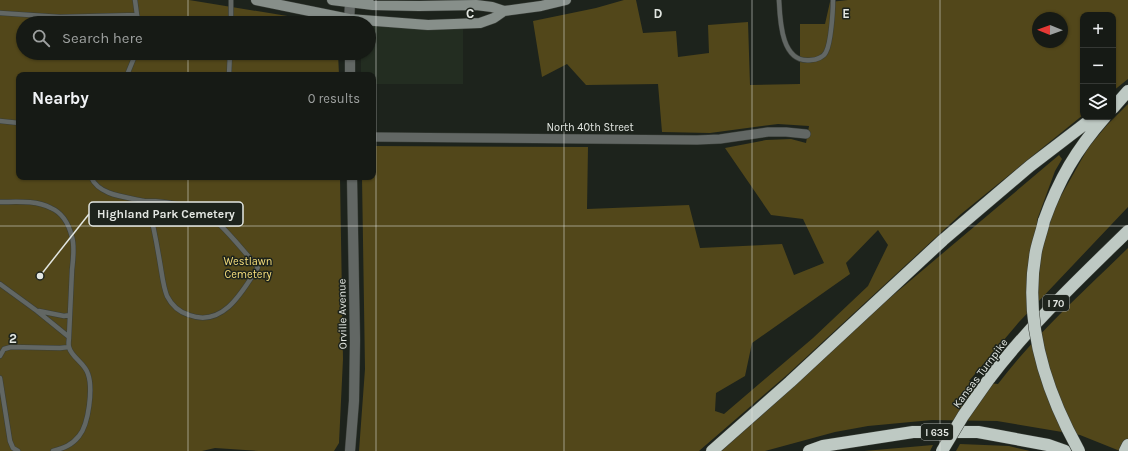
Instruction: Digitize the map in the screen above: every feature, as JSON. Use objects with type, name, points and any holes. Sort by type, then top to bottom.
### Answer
[{"type":"highway","points":[[1116,100],[1128,91]]},
{"type":"highway","points":[[1116,105],[1128,91]]},
{"type":"highway","points":[[712,451],[795,377],[943,240],[1030,166],[1090,120]]},
{"type":"highway","points":[[1079,451],[1059,413],[1048,384],[1040,356],[1035,328],[1033,275],[1036,250],[1053,196],[1066,169],[1088,136],[1102,120]]},
{"type":"highway","name":"Kansas Turnpike","points":[[942,451],[963,416],[1004,360],[1061,298],[1128,230]]},
{"type":"highway","name":"I 635","points":[[809,451],[823,446],[912,432],[978,432],[1048,445],[1065,451]]},
{"type":"highway","points":[[1125,451],[1128,445]]},
{"type":"main road","points":[[256,0],[327,16]]},
{"type":"main road","points":[[332,0],[350,3],[419,6],[476,5],[492,7],[504,11],[541,6],[566,0]]},
{"type":"main road","points":[[376,22],[428,25],[480,23],[494,18],[504,11]]},
{"type":"street","points":[[349,16],[350,3]]},
{"type":"street","points":[[350,60],[350,72]]},
{"type":"street","name":"North 40th Street","points":[[376,137],[697,140],[727,138],[768,132],[806,134]]},
{"type":"street","name":"Orville Avenue","points":[[350,451],[354,401],[355,340],[352,180]]},
{"type":"lane","points":[[98,16],[137,15],[135,0]]},
{"type":"lane","points":[[231,16],[232,0]]},
{"type":"lane","points":[[779,0],[783,36],[792,54],[800,60],[811,60],[821,57],[826,53],[829,44],[833,0]]},
{"type":"lane","points":[[0,13],[45,16]]},
{"type":"lane","points":[[128,72],[133,60]]},
{"type":"lane","points":[[229,72],[230,60]]},
{"type":"lane","points":[[0,120],[16,123]]},
{"type":"lane","points":[[92,180],[99,188],[110,193],[144,201],[178,204],[194,208],[206,214],[218,223],[258,267],[228,309],[220,314],[202,318],[193,317],[176,309],[170,302],[164,284],[149,209],[144,201]]},
{"type":"lane","points":[[0,202],[30,202],[43,205],[59,213],[67,223],[73,238],[69,347],[88,373],[90,385],[89,405],[81,435],[62,449],[53,451]]},
{"type":"lane","points":[[0,284],[37,311],[69,338]]},
{"type":"lane","points":[[37,311],[64,316],[70,314]]},
{"type":"lane","points":[[0,356],[4,350],[11,347],[69,347]]},
{"type":"lane","points":[[0,378],[10,442],[13,448],[18,451]]},
{"type":"shaded area","points":[[376,26],[419,29],[463,29],[463,84],[376,84],[376,72],[361,72],[361,60],[376,60]]},
{"type":"green space","name":"Westlawn Cemetery","points":[[0,0],[189,0],[287,16],[16,16],[16,60],[338,60],[339,72],[16,72],[16,180],[340,180],[343,359],[339,443],[334,451],[259,451],[215,448],[202,451],[0,451]]},
{"type":"green space","points":[[624,0],[636,0],[643,33],[676,31],[678,57],[709,53],[708,25],[748,22],[750,85],[800,84],[800,24],[825,24],[830,2],[848,0],[1128,0],[1128,79],[1116,89],[1116,12],[1080,12],[1080,117],[961,214],[788,374],[699,451],[359,451],[365,369],[362,180],[376,180],[376,146],[588,147],[587,209],[689,205],[700,248],[782,244],[794,275],[824,263],[803,219],[771,215],[725,148],[766,140],[791,139],[806,143],[809,126],[778,124],[710,133],[662,132],[658,84],[586,85],[567,64],[542,77],[533,21],[596,8]],"holes":[[[878,230],[888,245],[868,286],[813,338],[724,414],[715,411],[716,393],[745,376],[752,343],[850,274],[846,263]]]},
{"type":"green space","points":[[1128,104],[1128,207],[1019,322],[969,381],[998,384],[1044,331],[1128,248],[1128,451],[1120,451],[1080,435],[997,421],[932,420],[868,426],[835,432],[765,451],[721,451],[872,313],[1059,155],[1062,159],[1055,171],[1037,220],[1050,222],[1053,210],[1088,148],[1112,120],[1116,120],[1116,116]]},
{"type":"green space","points":[[960,444],[1009,446],[1030,451],[956,451]]},
{"type":"green space","points":[[933,445],[930,451],[864,451]]},
{"type":"place","name":"Highland Park Cemetery","points":[[40,276]]}]
